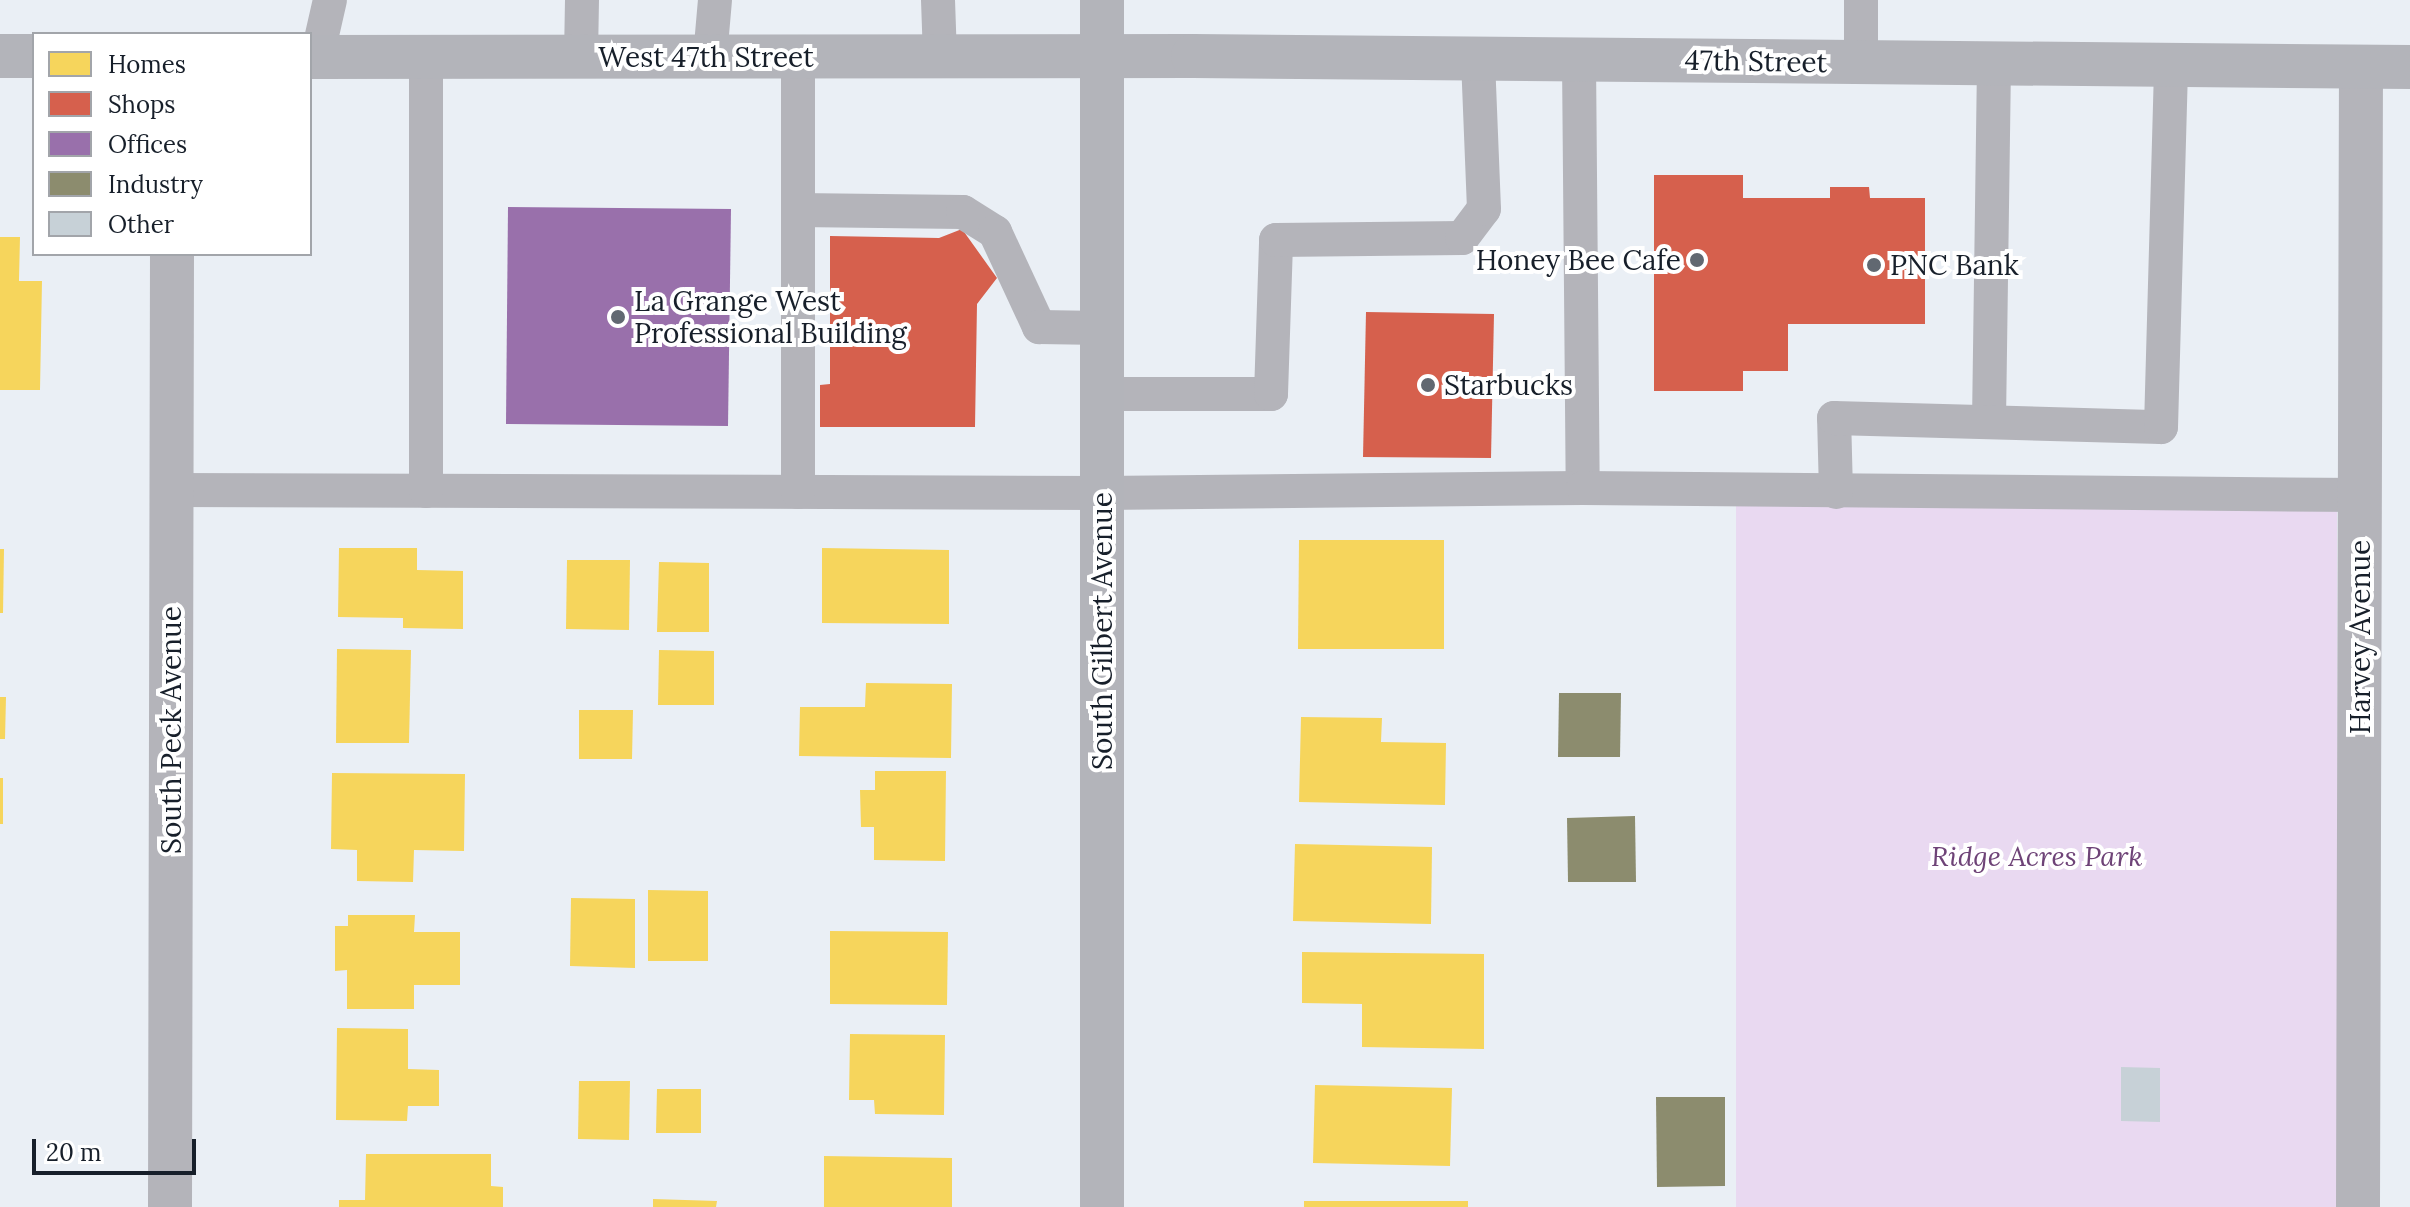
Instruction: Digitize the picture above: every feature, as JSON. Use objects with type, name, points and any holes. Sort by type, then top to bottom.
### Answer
[{"type":"main road","name":"South Gilbert Avenue","points":[[1102,0],[1102,1207]]},
{"type":"main road","name":"West 47th Street","points":[[313,57],[1102,55]]},
{"type":"main road","name":"47th Street","points":[[1102,55],[2410,67]]},
{"type":"main road","points":[[0,56],[32,56]]},
{"type":"street","name":"Harvey Avenue","points":[[2358,1207],[2361,67]]},
{"type":"street","name":"South Peck Avenue","points":[[170,1207],[172,256]]},
{"type":"lane","points":[[313,57],[330,0]]},
{"type":"lane","points":[[581,57],[582,0]]},
{"type":"lane","points":[[710,57],[715,0]]},
{"type":"lane","points":[[938,0],[940,56]]},
{"type":"lane","points":[[1861,0],[1861,62]]},
{"type":"lane","points":[[798,57],[798,492]]},
{"type":"lane","points":[[426,58],[426,491]]},
{"type":"lane","points":[[1102,394],[1271,394],[1276,240],[1462,238],[1484,209],[1478,58]]},
{"type":"lane","points":[[1579,60],[1583,488]]},
{"type":"lane","points":[[1989,422],[1994,63]]},
{"type":"lane","points":[[1836,492],[1834,418],[2161,427],[2171,65]]},
{"type":"lane","points":[[798,210],[963,212],[995,232],[1039,327],[1102,328]]},
{"type":"lane","points":[[171,490],[1102,493],[1583,488],[2360,495]]},
{"type":"green space","name":"Ridge Acres Park","points":[[1736,504],[2337,505],[2338,1207],[1736,1207]]},
{"type":"building: Homes","points":[[0,237],[20,237],[19,281],[42,281],[40,390],[0,390]]},
{"type":"building: Homes","points":[[1299,540],[1444,540],[1444,649],[1298,649]]},
{"type":"building: Homes","points":[[339,548],[417,548],[417,570],[463,571],[463,629],[403,628],[403,618],[338,617]]},
{"type":"building: Homes","points":[[822,548],[949,550],[949,624],[822,623]]},
{"type":"building: Homes","points":[[0,549],[4,549],[3,613],[0,613]]},
{"type":"building: Homes","points":[[567,560],[630,560],[629,630],[566,629]]},
{"type":"building: Homes","points":[[659,562],[709,563],[709,632],[657,632]]},
{"type":"building: Homes","points":[[337,649],[411,650],[409,743],[336,743]]},
{"type":"building: Homes","points":[[659,650],[714,651],[714,705],[658,705]]},
{"type":"building: Homes","points":[[866,683],[952,684],[951,758],[799,756],[800,707],[865,707]]},
{"type":"building: Homes","points":[[0,697],[6,697],[5,739],[0,739]]},
{"type":"building: Homes","points":[[579,710],[633,710],[632,759],[579,759]]},
{"type":"building: Homes","points":[[1301,717],[1382,718],[1381,742],[1446,743],[1445,805],[1299,802]]},
{"type":"building: Homes","points":[[875,771],[946,771],[945,861],[874,860],[874,827],[861,827],[860,790],[875,790]]},
{"type":"building: Homes","points":[[332,773],[465,774],[464,851],[414,850],[413,882],[357,881],[357,850],[331,849]]},
{"type":"building: Homes","points":[[0,778],[3,778],[3,824],[0,824]]},
{"type":"building: Homes","points":[[1295,844],[1432,847],[1431,924],[1293,921]]},
{"type":"building: Homes","points":[[648,890],[708,891],[708,961],[648,961]]},
{"type":"building: Homes","points":[[571,898],[635,899],[635,968],[570,966]]},
{"type":"building: Homes","points":[[348,915],[415,915],[414,932],[460,932],[460,985],[414,985],[414,1009],[347,1009],[347,970],[335,971],[335,926],[348,926]]},
{"type":"building: Homes","points":[[830,931],[948,932],[947,1005],[830,1004]]},
{"type":"building: Homes","points":[[1302,952],[1484,954],[1484,1049],[1362,1047],[1362,1004],[1302,1003]]},
{"type":"building: Homes","points":[[337,1028],[408,1029],[408,1069],[439,1070],[439,1106],[408,1106],[407,1121],[336,1120]]},
{"type":"building: Homes","points":[[850,1034],[945,1035],[944,1115],[875,1114],[874,1100],[849,1100]]},
{"type":"building: Homes","points":[[579,1081],[630,1081],[629,1140],[578,1139]]},
{"type":"building: Homes","points":[[1315,1085],[1452,1088],[1450,1166],[1313,1163]]},
{"type":"building: Homes","points":[[657,1089],[701,1089],[701,1133],[656,1133]]},
{"type":"building: Homes","points":[[366,1154],[491,1154],[491,1186],[503,1187],[503,1207],[339,1207],[339,1200],[365,1200]]},
{"type":"building: Homes","points":[[824,1156],[952,1158],[952,1207],[824,1207]]},
{"type":"building: Homes","points":[[653,1199],[717,1201],[716,1207],[653,1207]]},
{"type":"building: Homes","points":[[1304,1201],[1468,1201],[1468,1207],[1304,1207]]},
{"type":"building: Shops","points":[[1654,175],[1743,175],[1743,198],[1830,198],[1830,187],[1869,187],[1870,198],[1925,198],[1925,324],[1788,324],[1788,371],[1743,371],[1743,391],[1654,391]]},
{"type":"building: Shops","points":[[962,229],[997,278],[977,304],[975,427],[820,427],[820,385],[830,384],[830,236],[939,238]]},
{"type":"building: Shops","name":"Starbucks","points":[[1366,312],[1494,314],[1491,458],[1363,457]]},
{"type":"building: Offices","name":"La Grange West Professional Building","points":[[508,207],[731,209],[728,426],[506,424]]},
{"type":"building: Industry","points":[[1559,693],[1621,693],[1620,757],[1558,757]]},
{"type":"building: Industry","points":[[1635,816],[1636,882],[1568,882],[1567,818]]},
{"type":"building: Industry","points":[[1656,1097],[1725,1097],[1725,1186],[1657,1187]]},
{"type":"building: Other","points":[[2121,1067],[2160,1068],[2160,1122],[2121,1121]]},
{"type":"place","name":"Honey Bee Cafe","points":[[1697,260]]},
{"type":"place","name":"PNC Bank","points":[[1874,265]]},
{"type":"place","name":"La Grange West Professional Building","points":[[618,317]]},
{"type":"place","name":"Starbucks","points":[[1428,385]]}]
